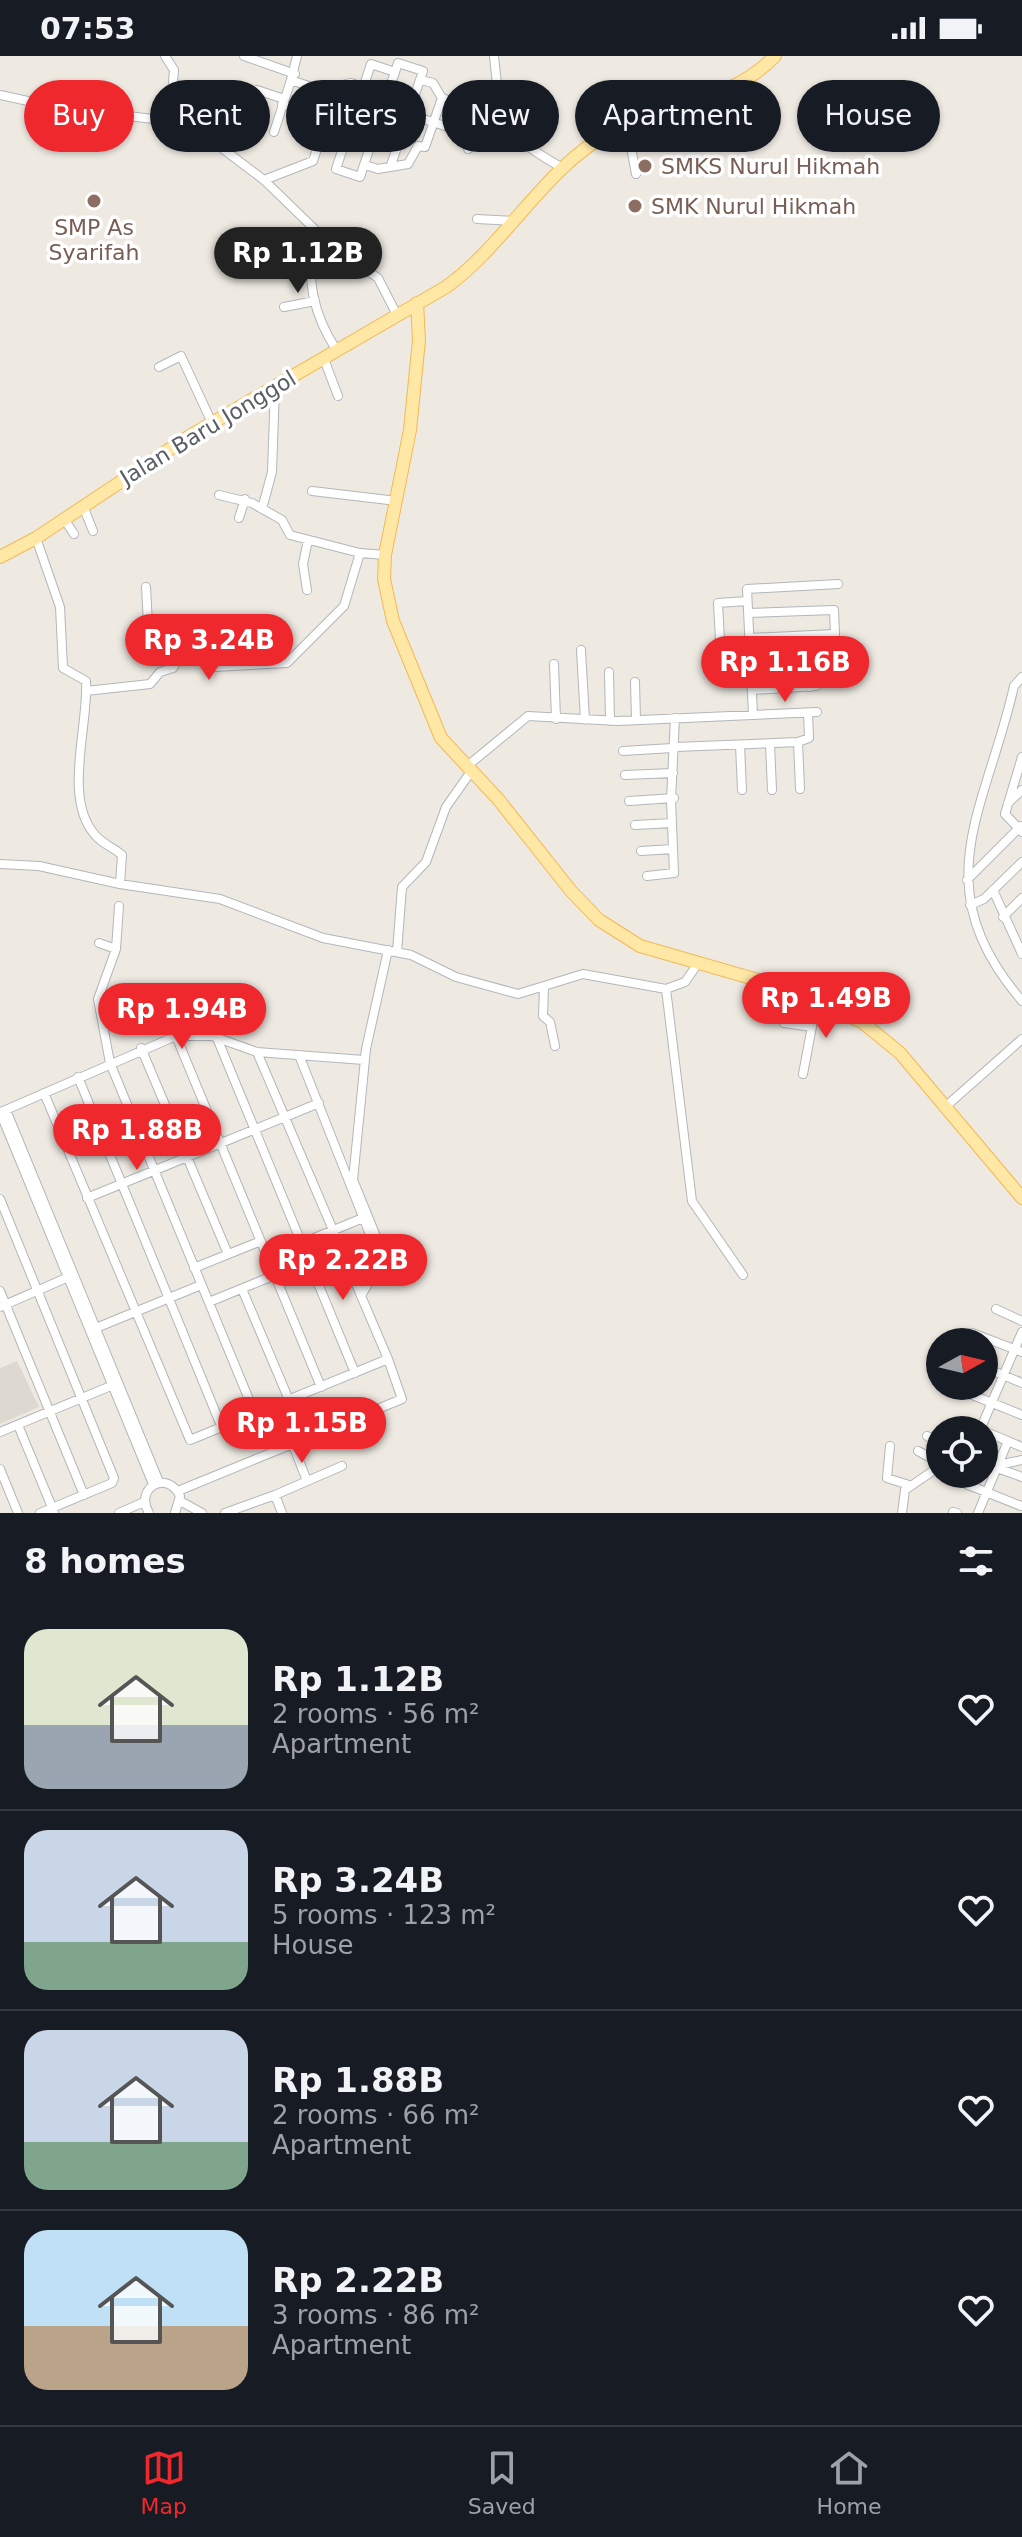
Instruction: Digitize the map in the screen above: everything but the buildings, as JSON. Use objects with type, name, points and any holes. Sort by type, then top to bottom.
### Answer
[{"type":"main road","name":"Jalan Baru Jonggol","points":[[747,80],[775,56]]},
{"type":"main road","name":"Jalan Baru Jonggol","points":[[0,557],[36,538],[212,423],[469,270],[585,152]]},
{"type":"main road","points":[[417,303],[419,332],[410,430],[385,555],[384,579],[393,621],[441,738],[498,799],[571,891],[599,920],[640,946],[817,1000],[862,1022],[884,1037],[1022,1198]]},
{"type":"street","points":[[165,56],[174,70],[173,80]]},
{"type":"street","points":[[244,56],[300,80]]},
{"type":"street","points":[[274,132],[297,56]]},
{"type":"street","points":[[494,56],[497,80]]},
{"type":"street","points":[[392,80],[398,63],[423,71],[421,80]]},
{"type":"street","points":[[365,80],[371,64],[395,72]]},
{"type":"street","points":[[365,165],[378,169],[408,164],[418,146],[425,147],[442,98],[433,83],[426,81]]},
{"type":"street","points":[[0,95],[55,107],[150,118]]},
{"type":"street","points":[[270,96],[286,103]]},
{"type":"street","points":[[426,120],[442,125]]},
{"type":"street","points":[[228,152],[264,180],[321,236],[378,278],[397,315]]},
{"type":"street","points":[[264,180],[313,161],[316,152]]},
{"type":"street","points":[[342,152],[336,169],[360,177],[369,152]]},
{"type":"street","points":[[391,165],[396,152]]},
{"type":"street","points":[[536,152],[564,170]]},
{"type":"street","points":[[632,152],[636,174]]},
{"type":"street","points":[[477,219],[514,221]]},
{"type":"street","points":[[321,236],[310,262],[315,301],[323,328],[337,351]]},
{"type":"street","points":[[284,307],[315,301]]},
{"type":"street","points":[[159,367],[181,356],[212,423]]},
{"type":"street","points":[[324,359],[338,396]]},
{"type":"street","points":[[262,509],[272,472],[275,386]]},
{"type":"street","points":[[312,491],[397,501]]},
{"type":"street","points":[[219,495],[245,499],[282,520],[290,535],[360,553],[385,555]]},
{"type":"street","points":[[239,518],[245,499]]},
{"type":"street","points":[[83,506],[93,531]]},
{"type":"street","points":[[64,519],[74,534]]},
{"type":"street","points":[[36,538],[60,607],[63,668],[84,679],[82,803],[89,826],[97,837],[122,855],[120,884]]},
{"type":"street","points":[[307,590],[303,564],[308,540]]},
{"type":"street","points":[[86,691],[150,684],[160,672],[173,668],[179,657],[189,654],[214,667],[287,663],[344,606],[360,553]]},
{"type":"street","points":[[753,715],[747,601],[749,588],[838,584]]},
{"type":"street","points":[[146,587],[148,624],[187,628],[189,654]]},
{"type":"street","points":[[720,640],[718,603],[747,601]]},
{"type":"street","points":[[748,613],[834,610],[835,634],[749,638]]},
{"type":"street","points":[[581,650],[585,720]]},
{"type":"street","points":[[752,690],[813,686],[808,661]]},
{"type":"street","points":[[751,665],[822,661]]},
{"type":"street","points":[[554,664],[556,719]]},
{"type":"street","points":[[609,672],[610,721]]},
{"type":"street","points":[[1022,677],[1014,686],[974,820],[967,880],[970,905],[991,958],[1022,1001]]},
{"type":"street","points":[[635,682],[636,720]]},
{"type":"street","points":[[1014,686],[1022,694]]},
{"type":"street","points":[[344,1170],[350,1165],[359,1075],[392,951],[402,887],[426,862],[446,807],[468,770],[523,718],[610,721],[812,713],[809,738],[798,742],[623,751]]},
{"type":"street","points":[[647,876],[674,873],[675,718]]},
{"type":"street","points":[[798,742],[800,789]]},
{"type":"street","points":[[770,744],[772,790]]},
{"type":"street","points":[[740,745],[742,790]]},
{"type":"street","points":[[967,880],[1021,829],[1005,814],[1022,757]]},
{"type":"street","points":[[625,775],[673,773]]},
{"type":"street","points":[[1008,804],[1022,790]]},
{"type":"street","points":[[629,801],[674,798]]},
{"type":"street","points":[[635,825],[672,823]]},
{"type":"street","points":[[641,851],[673,849]]},
{"type":"street","points":[[970,905],[984,899],[1022,862]]},
{"type":"street","points":[[0,864],[39,866],[120,884],[220,899],[323,938],[411,955],[456,977],[511,993],[526,994],[583,974],[666,989],[685,982],[699,962]]},
{"type":"street","points":[[993,890],[1022,954]]},
{"type":"street","points":[[1003,917],[1022,898]]},
{"type":"street","points":[[119,906],[116,949],[98,999],[110,1063],[255,1414]]},
{"type":"street","points":[[1014,942],[1022,934]]},
{"type":"street","points":[[99,943],[116,949]]},
{"type":"street","points":[[544,987],[543,1016],[550,1022],[555,1046]]},
{"type":"street","points":[[666,989],[692,1201],[743,1275]]},
{"type":"street","points":[[803,1074],[817,1000]]},
{"type":"street","points":[[784,1023],[812,1027]]},
{"type":"street","points":[[156,1483],[2,1112],[141,1048],[176,1036],[217,1038],[257,1052],[364,1060]]},
{"type":"street","points":[[176,1036],[321,1387]]},
{"type":"street","points":[[217,1038],[355,1373]]},
{"type":"street","points":[[944,1108],[1022,1039]]},
{"type":"street","points":[[141,1048],[228,1254]]},
{"type":"street","points":[[179,1496],[400,1401],[402,1392],[257,1052]]},
{"type":"street","points":[[299,1055],[378,1256],[360,1292]]},
{"type":"street","points":[[360,1292],[384,1256],[353,1180],[364,1060]]},
{"type":"street","points":[[78,1077],[222,1428]]},
{"type":"street","points":[[44,1093],[187,1437],[194,1440],[388,1359]]},
{"type":"street","points":[[87,1198],[319,1103]]},
{"type":"street","points":[[0,1199],[114,1478],[112,1483],[40,1513]]},
{"type":"street","points":[[268,1257],[363,1218]]},
{"type":"street","points":[[194,1268],[261,1241]]},
{"type":"street","points":[[209,1302],[275,1275]]},
{"type":"street","points":[[3,1306],[71,1276]]},
{"type":"street","points":[[93,1329],[201,1285]]},
{"type":"street","points":[[242,1289],[289,1400]]},
{"type":"street","points":[[0,1291],[3,1306],[84,1495]]},
{"type":"street","points":[[996,1309],[1022,1321]]},
{"type":"street","points":[[987,1416],[1018,1351],[1022,1332]]},
{"type":"street","points":[[998,1343],[1018,1351]]},
{"type":"street","points":[[998,1373],[1022,1383]]},
{"type":"street","points":[[0,1432],[116,1384]]},
{"type":"street","points":[[984,1400],[1022,1415]]},
{"type":"street","points":[[18,1425],[53,1510]]},
{"type":"street","points":[[294,1447],[332,1434]]},
{"type":"street","points":[[998,1437],[1022,1447]]},
{"type":"street","points":[[998,1467],[1008,1441]]},
{"type":"street","points":[[890,1446],[887,1478],[909,1485]]},
{"type":"street","points":[[294,1447],[307,1481]]},
{"type":"street","points":[[918,1451],[926,1456]]},
{"type":"street","points":[[998,1467],[1022,1460]]},
{"type":"street","points":[[225,1513],[243,1511],[342,1466]]},
{"type":"street","points":[[998,1467],[1022,1477]]},
{"type":"street","points":[[0,1469],[18,1513]]},
{"type":"street","points":[[902,1513],[903,1493],[926,1473]]},
{"type":"street","points":[[119,1513],[145,1509],[146,1491],[156,1483],[170,1484],[179,1496],[202,1513]]},
{"type":"street","points":[[975,1488],[1021,1506]]},
{"type":"street","points":[[978,1513],[989,1488]]},
{"type":"street","points":[[275,1495],[282,1513]]},
{"type":"street","points":[[175,1513],[179,1496]]},
{"type":"shaded area","points":[[17,1361],[39,1407],[0,1424],[0,1368]]},
{"type":"place","name":"SMKS Nurul Hikmah","points":[[645,166]]},
{"type":"place","name":"SMP As Syarifah","points":[[94,201]]},
{"type":"place","name":"SMK Nurul Hikmah","points":[[635,206]]}]
